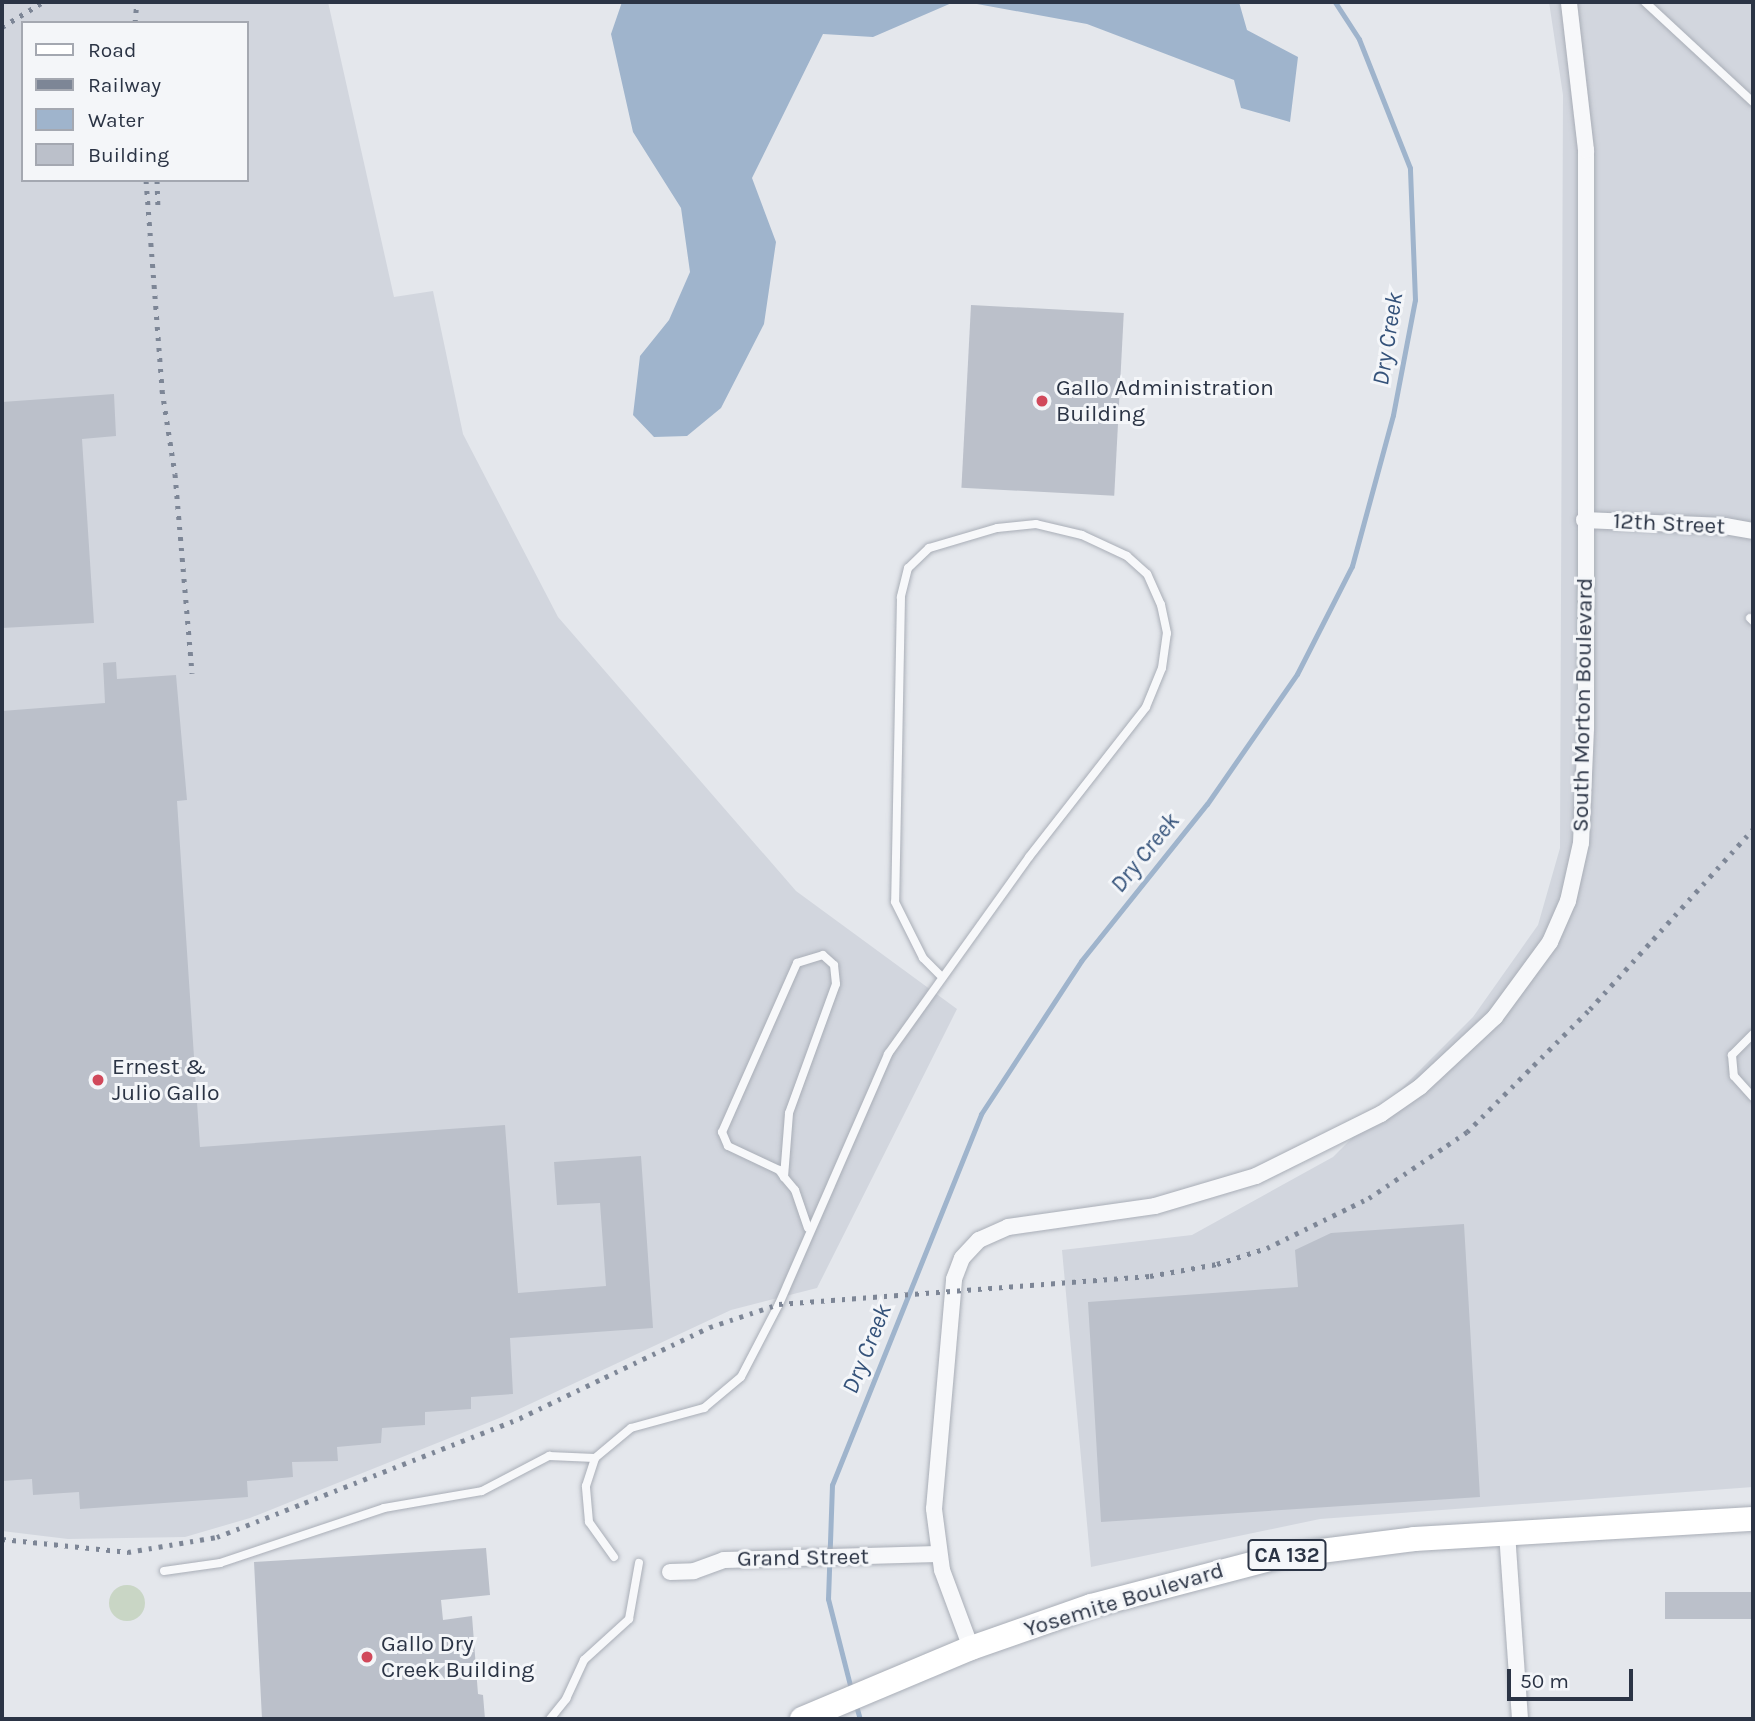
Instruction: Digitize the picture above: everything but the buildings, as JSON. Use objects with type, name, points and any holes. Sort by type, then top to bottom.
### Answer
[{"type":"main road","name":"Yosemite Boulevard","points":[[802,1719],[971,1648],[1091,1605],[1282,1556],[1507,1533],[1753,1519]]},
{"type":"street","name":"South Morton Boulevard","points":[[971,1648],[938,1554],[934,1500],[954,1279],[962,1258],[973,1246],[991,1234],[1026,1223],[1112,1213],[1192,1197],[1256,1176],[1344,1135],[1420,1087],[1495,1017],[1550,942],[1568,901],[1585,797],[1586,150],[1569,2]]},
{"type":"street","name":"12th Street","points":[[1584,520],[1725,526],[1753,531]]},
{"type":"street","points":[[1507,1533],[1520,1719]]},
{"type":"street","name":"Grand Street","points":[[670,1573],[694,1571],[724,1560],[938,1554]]},
{"type":"lane","points":[[1645,2],[1753,102]]},
{"type":"lane","points":[[614,1557],[589,1522],[586,1486],[595,1458],[631,1428],[704,1408],[724,1396],[754,1356],[808,1228],[888,1054],[940,975],[1146,707],[1162,668],[1167,633],[1147,574],[1127,556],[1082,535],[1036,524],[997,528],[929,548],[908,568],[901,597],[895,902],[923,958],[940,975]]},
{"type":"lane","points":[[784,1177],[789,1114],[836,984],[834,965],[823,955],[797,962],[722,1132],[728,1146],[784,1177],[795,1190],[808,1228]]},
{"type":"lane","points":[[1753,1034],[1732,1055],[1734,1076],[1753,1097]]},
{"type":"lane","points":[[164,1571],[220,1563],[384,1508],[482,1491],[550,1456],[595,1458]]},
{"type":"lane","points":[[550,1719],[566,1699],[583,1660],[629,1619],[639,1563]]},
{"type":"shaded area","points":[[2,2],[328,2],[394,297],[433,291],[463,434],[558,617],[796,891],[957,1009],[817,1288],[731,1310],[502,1417],[250,1518],[185,1537],[68,1539],[2,1531]]},
{"type":"shaded area","points":[[1549,2],[1753,2],[1753,1487],[1320,1519],[1091,1567],[1062,1250],[1192,1235],[1333,1157],[1473,1017],[1538,925],[1560,848],[1563,95]]},
{"type":"green space","points":[[127,1585],[139,1591],[145,1603],[139,1615],[127,1621],[115,1615],[109,1603],[115,1591]]},
{"type":"water","points":[[622,2],[954,2],[873,37],[823,34],[752,178],[776,242],[764,324],[721,408],[687,436],[654,437],[633,415],[640,356],[669,320],[690,272],[681,208],[633,132],[611,34]]},
{"type":"water","points":[[966,2],[1239,2],[1247,30],[1298,57],[1290,122],[1241,108],[1234,80],[1087,24]]},
{"type":"waterway","name":"Dry Creek","points":[[851,1689],[828,1599],[832,1485],[981,1114],[1081,961],[1207,804],[1297,674],[1352,566],[1393,415],[1415,300],[1410,168],[1359,39],[1335,2]]},
{"type":"waterway","name":"Dry Creek","points":[[855,1702],[860,1719]]},
{"type":"railway","points":[[2,27],[43,2]]},
{"type":"railway","points":[[135,21],[137,2]]},
{"type":"railway","points":[[146,182],[162,390],[175,474],[192,673]]},
{"type":"railway","points":[[157,182],[158,208]]},
{"type":"railway","points":[[2,1539],[128,1552],[217,1537],[520,1418],[710,1327],[779,1304],[1150,1276],[1217,1264],[1267,1248],[1369,1198],[1467,1132],[1590,1009],[1753,829]]},
{"type":"place","name":"Gallo Administration Building","points":[[1042,401]]},
{"type":"place","name":"Ernest & Julio Gallo","points":[[98,1080]]},
{"type":"place","name":"Gallo Dry Creek Building","points":[[367,1657]]}]
